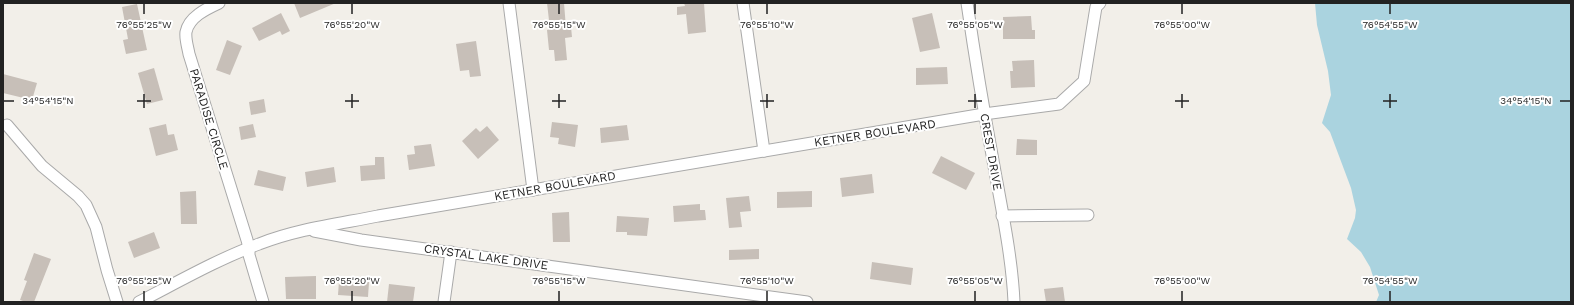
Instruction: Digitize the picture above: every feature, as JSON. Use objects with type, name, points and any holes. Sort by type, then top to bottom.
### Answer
[{"type":"street","name":"PARADISE CIRCLE","points":[[219,3],[195,17],[189,24],[186,33],[189,54],[249,248],[249,255],[262,302]]},
{"type":"street","points":[[509,3],[533,190]]},
{"type":"street","points":[[743,3],[764,151]]},
{"type":"street","name":"CREST DRIVE","points":[[967,3],[984,114],[1012,275],[1014,302]]},
{"type":"street","name":"KETNER BOULEVARD","points":[[139,302],[249,248],[279,237],[308,230],[386,215],[984,114],[1058,104],[1084,81],[1096,7],[1100,3]]},
{"type":"street","points":[[7,125],[42,166],[86,205],[96,227],[106,270],[117,302]]},
{"type":"street","points":[[1002,216],[1088,215]]},
{"type":"street","name":"CRYSTAL LAKE DRIVE","points":[[308,230],[361,240],[776,300],[807,302]]},
{"type":"street","points":[[444,302],[451,252]]},
{"type":"water","points":[[1315,3],[1571,3],[1571,302],[1376,302],[1379,295],[1370,267],[1361,252],[1347,239],[1355,218],[1356,210],[1351,188],[1330,132],[1322,123],[1331,95],[1328,71],[1317,25]]},
{"type":"building","points":[[294,3],[336,3],[300,18]]},
{"type":"building","points":[[547,3],[564,3],[566,28],[571,27],[572,37],[565,38],[567,60],[555,61],[554,50],[549,50],[547,30],[550,29]]},
{"type":"building","points":[[684,3],[704,3],[706,32],[688,34],[686,14],[677,15],[677,7],[685,6]]},
{"type":"building","points":[[137,4],[147,50],[126,54],[123,40],[128,39],[122,7]]},
{"type":"building","points":[[281,13],[290,31],[282,35],[280,31],[259,41],[252,28]]},
{"type":"building","points":[[932,13],[940,48],[920,52],[912,18]]},
{"type":"building","points":[[1031,16],[1032,30],[1035,30],[1035,39],[1003,39],[1003,17]]},
{"type":"building","points":[[227,40],[242,46],[230,75],[216,70]]},
{"type":"building","points":[[476,41],[481,76],[470,77],[469,70],[460,71],[456,44]]},
{"type":"building","points":[[1034,60],[1035,87],[1011,88],[1010,71],[1013,71],[1012,61]]},
{"type":"building","points":[[947,67],[948,84],[916,85],[916,68]]},
{"type":"building","points":[[154,68],[163,100],[147,104],[138,73]]},
{"type":"building","points":[[3,74],[37,83],[32,100],[3,93]]},
{"type":"building","points":[[264,99],[266,112],[251,115],[249,102]]},
{"type":"building","points":[[552,122],[578,125],[575,147],[558,144],[559,138],[550,137]]},
{"type":"building","points":[[166,124],[168,135],[174,134],[178,150],[156,156],[149,128]]},
{"type":"building","points":[[253,124],[256,137],[241,140],[239,127]]},
{"type":"building","points":[[627,125],[629,140],[601,143],[600,128]]},
{"type":"building","points":[[487,126],[499,140],[478,159],[462,141],[476,128],[480,132]]},
{"type":"building","points":[[1017,139],[1037,140],[1037,155],[1016,155]]},
{"type":"building","points":[[431,144],[435,166],[409,170],[407,155],[415,154],[414,146]]},
{"type":"building","points":[[941,156],[975,173],[966,190],[932,173]]},
{"type":"building","points":[[375,157],[384,157],[385,179],[361,181],[360,166],[375,165]]},
{"type":"building","points":[[334,167],[336,182],[307,187],[305,172]]},
{"type":"building","points":[[258,170],[286,177],[283,191],[254,185]]},
{"type":"building","points":[[872,174],[874,193],[842,197],[840,178]]},
{"type":"building","points":[[196,191],[197,224],[181,224],[180,192]]},
{"type":"building","points":[[812,191],[812,207],[777,208],[777,192]]},
{"type":"building","points":[[749,196],[751,211],[740,212],[742,227],[729,228],[726,198]]},
{"type":"building","points":[[700,204],[700,210],[705,210],[706,220],[674,222],[673,206]]},
{"type":"building","points":[[569,212],[570,242],[553,242],[552,213]]},
{"type":"building","points":[[617,216],[649,218],[647,236],[627,235],[627,232],[616,232]]},
{"type":"building","points":[[154,232],[160,248],[134,258],[128,242]]},
{"type":"building","points":[[759,249],[759,259],[729,260],[729,250]]},
{"type":"building","points":[[34,253],[51,259],[34,302],[26,302],[20,300],[27,281],[24,280]]},
{"type":"building","points":[[872,262],[913,268],[911,285],[870,279]]},
{"type":"building","points":[[316,276],[316,299],[286,299],[285,277]]},
{"type":"building","points":[[339,281],[369,282],[368,297],[338,295]]},
{"type":"building","points":[[389,284],[415,287],[413,302],[387,302]]},
{"type":"building","points":[[1063,287],[1065,302],[1046,302],[1044,289]]}]
